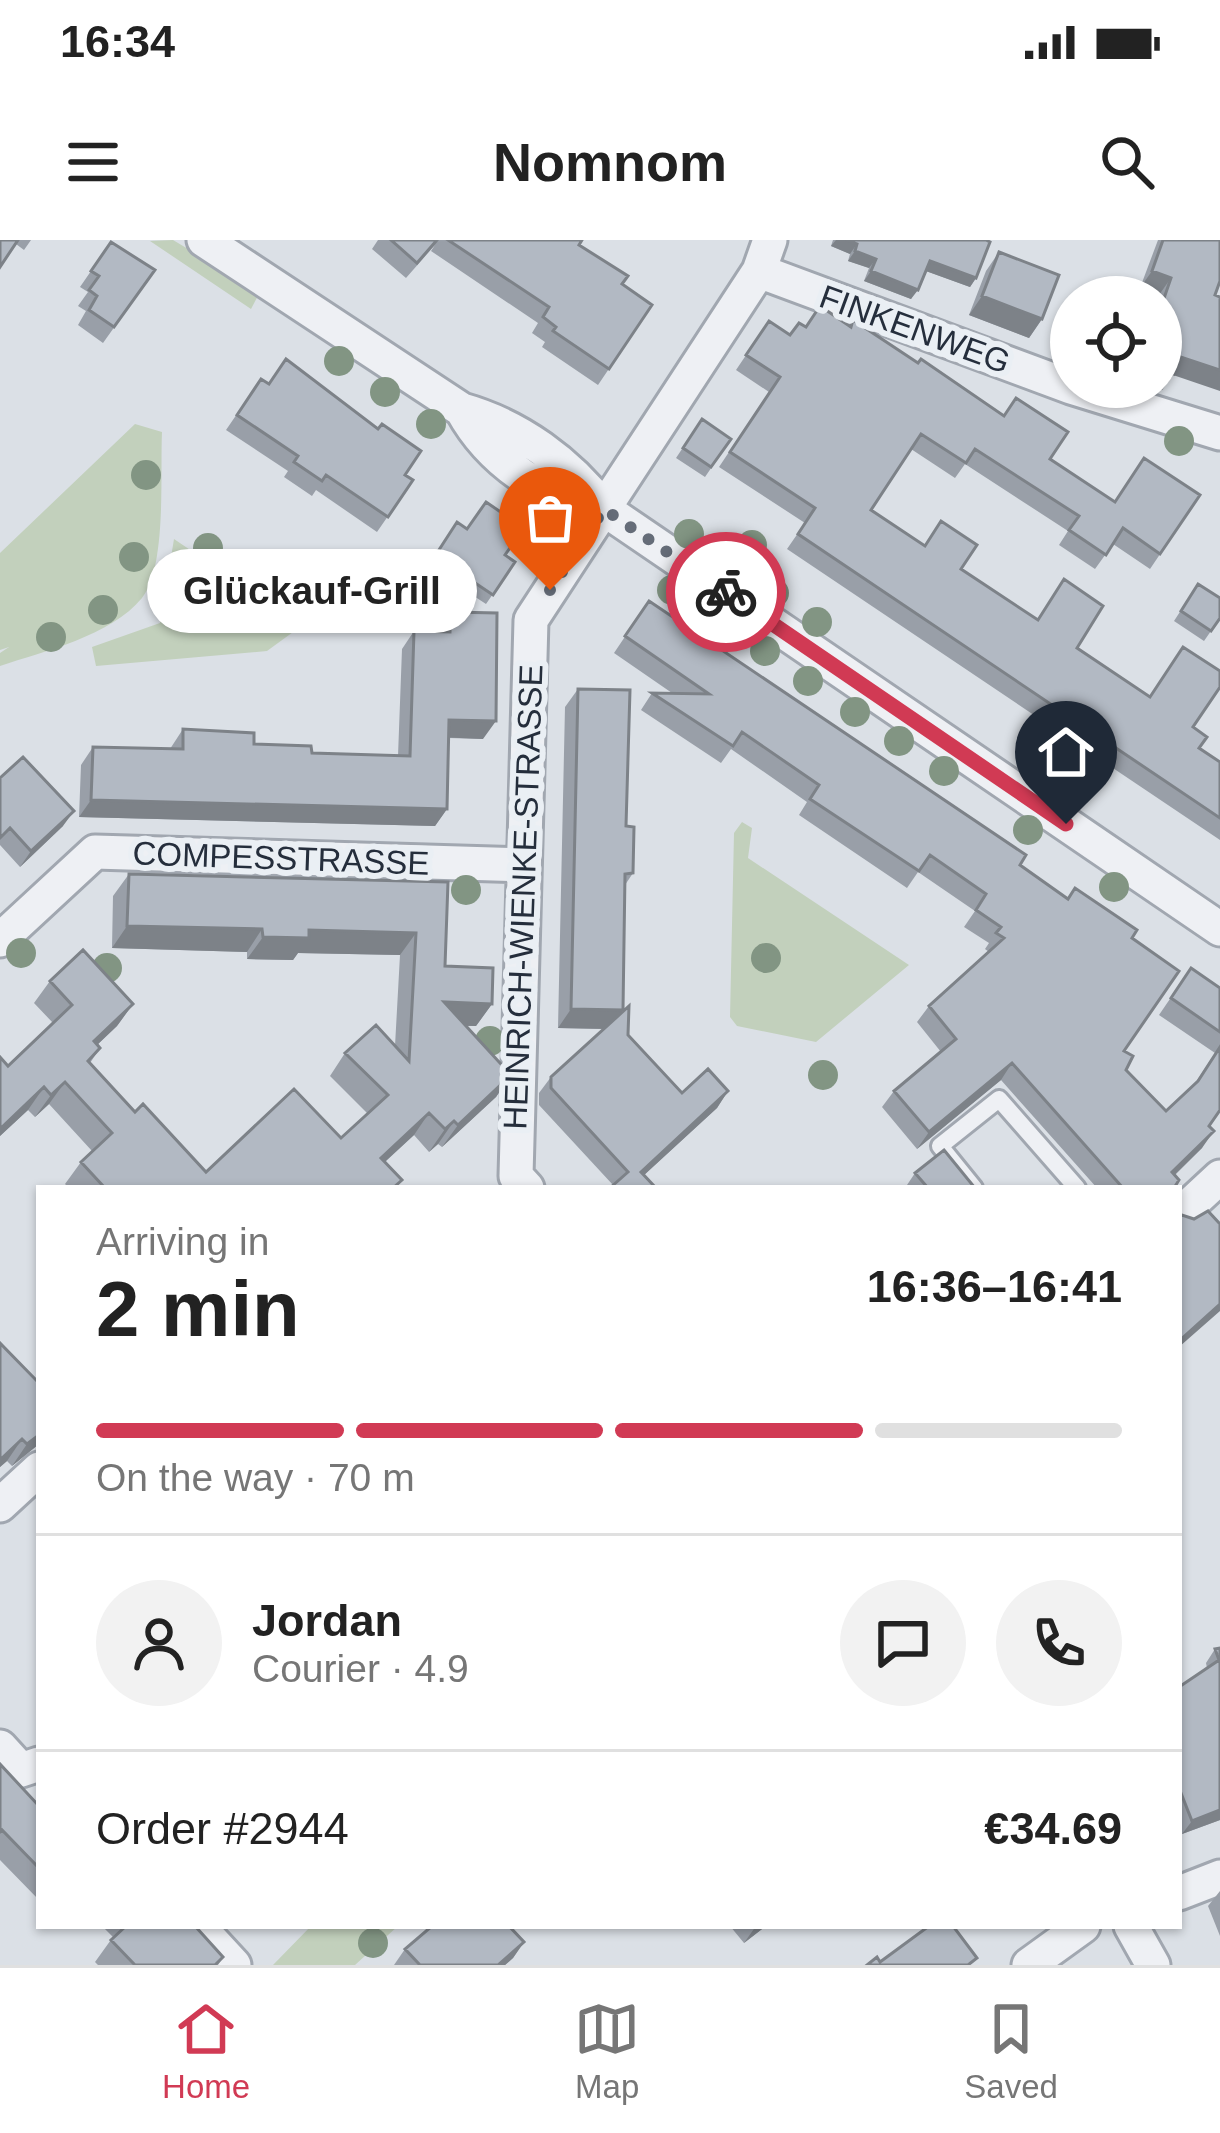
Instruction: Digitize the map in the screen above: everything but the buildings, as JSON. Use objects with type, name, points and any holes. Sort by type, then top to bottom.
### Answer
[{"type":"street","points":[[204,240],[462,410],[482,446],[562,501],[604,509],[1220,929]]},
{"type":"street","name":"FINKENWEG","points":[[764,256],[1050,378]]},
{"type":"street","name":"HEINRICH-WIENKE-STRASSE","points":[[515,1184],[531,620],[764,256]]},
{"type":"street","name":"FINKENWEG","points":[[1139,408],[1220,433]]},
{"type":"street","name":"COMPESSTRASSE","points":[[0,940],[95,852],[524,865]]},
{"type":"street","points":[[1182,1212],[1220,1177]]},
{"type":"street","points":[[0,1505],[36,1472]]},
{"type":"street","points":[[0,1748],[21,1770],[36,1765]]},
{"type":"street","points":[[1182,1892],[1220,1877]]},
{"type":"street","points":[[201,1929],[234,1965]]},
{"type":"street","points":[[1029,1965],[1079,1929]]},
{"type":"street","points":[[1133,1929],[1153,1965]]},
{"type":"lane","points":[[972,1185],[940,1146],[999,1099],[1074,1185]]},
{"type":"green space","points":[[173,240],[260,292],[251,309],[150,241]]},
{"type":"green space","points":[[135,424],[162,432],[159,542],[150,584],[142,598],[113,623],[0,666],[0,653],[9,647],[0,650],[0,553]]},
{"type":"green space","points":[[174,539],[211,564],[274,567],[293,582],[300,627],[267,651],[96,666],[92,647],[160,623]]},
{"type":"green space","points":[[742,822],[752,828],[748,858],[909,965],[816,1042],[737,1026],[730,1017],[734,833]]},
{"type":"green space","points":[[308,1929],[395,1929],[355,1965],[273,1965]]},
{"type":"way so far","points":[[550,590],[604,509],[726,592]]},
{"type":"place","name":"Glückauf-Grill","points":[[550,590]]},
{"type":"route","points":[[726,592],[1066,824]]}]
